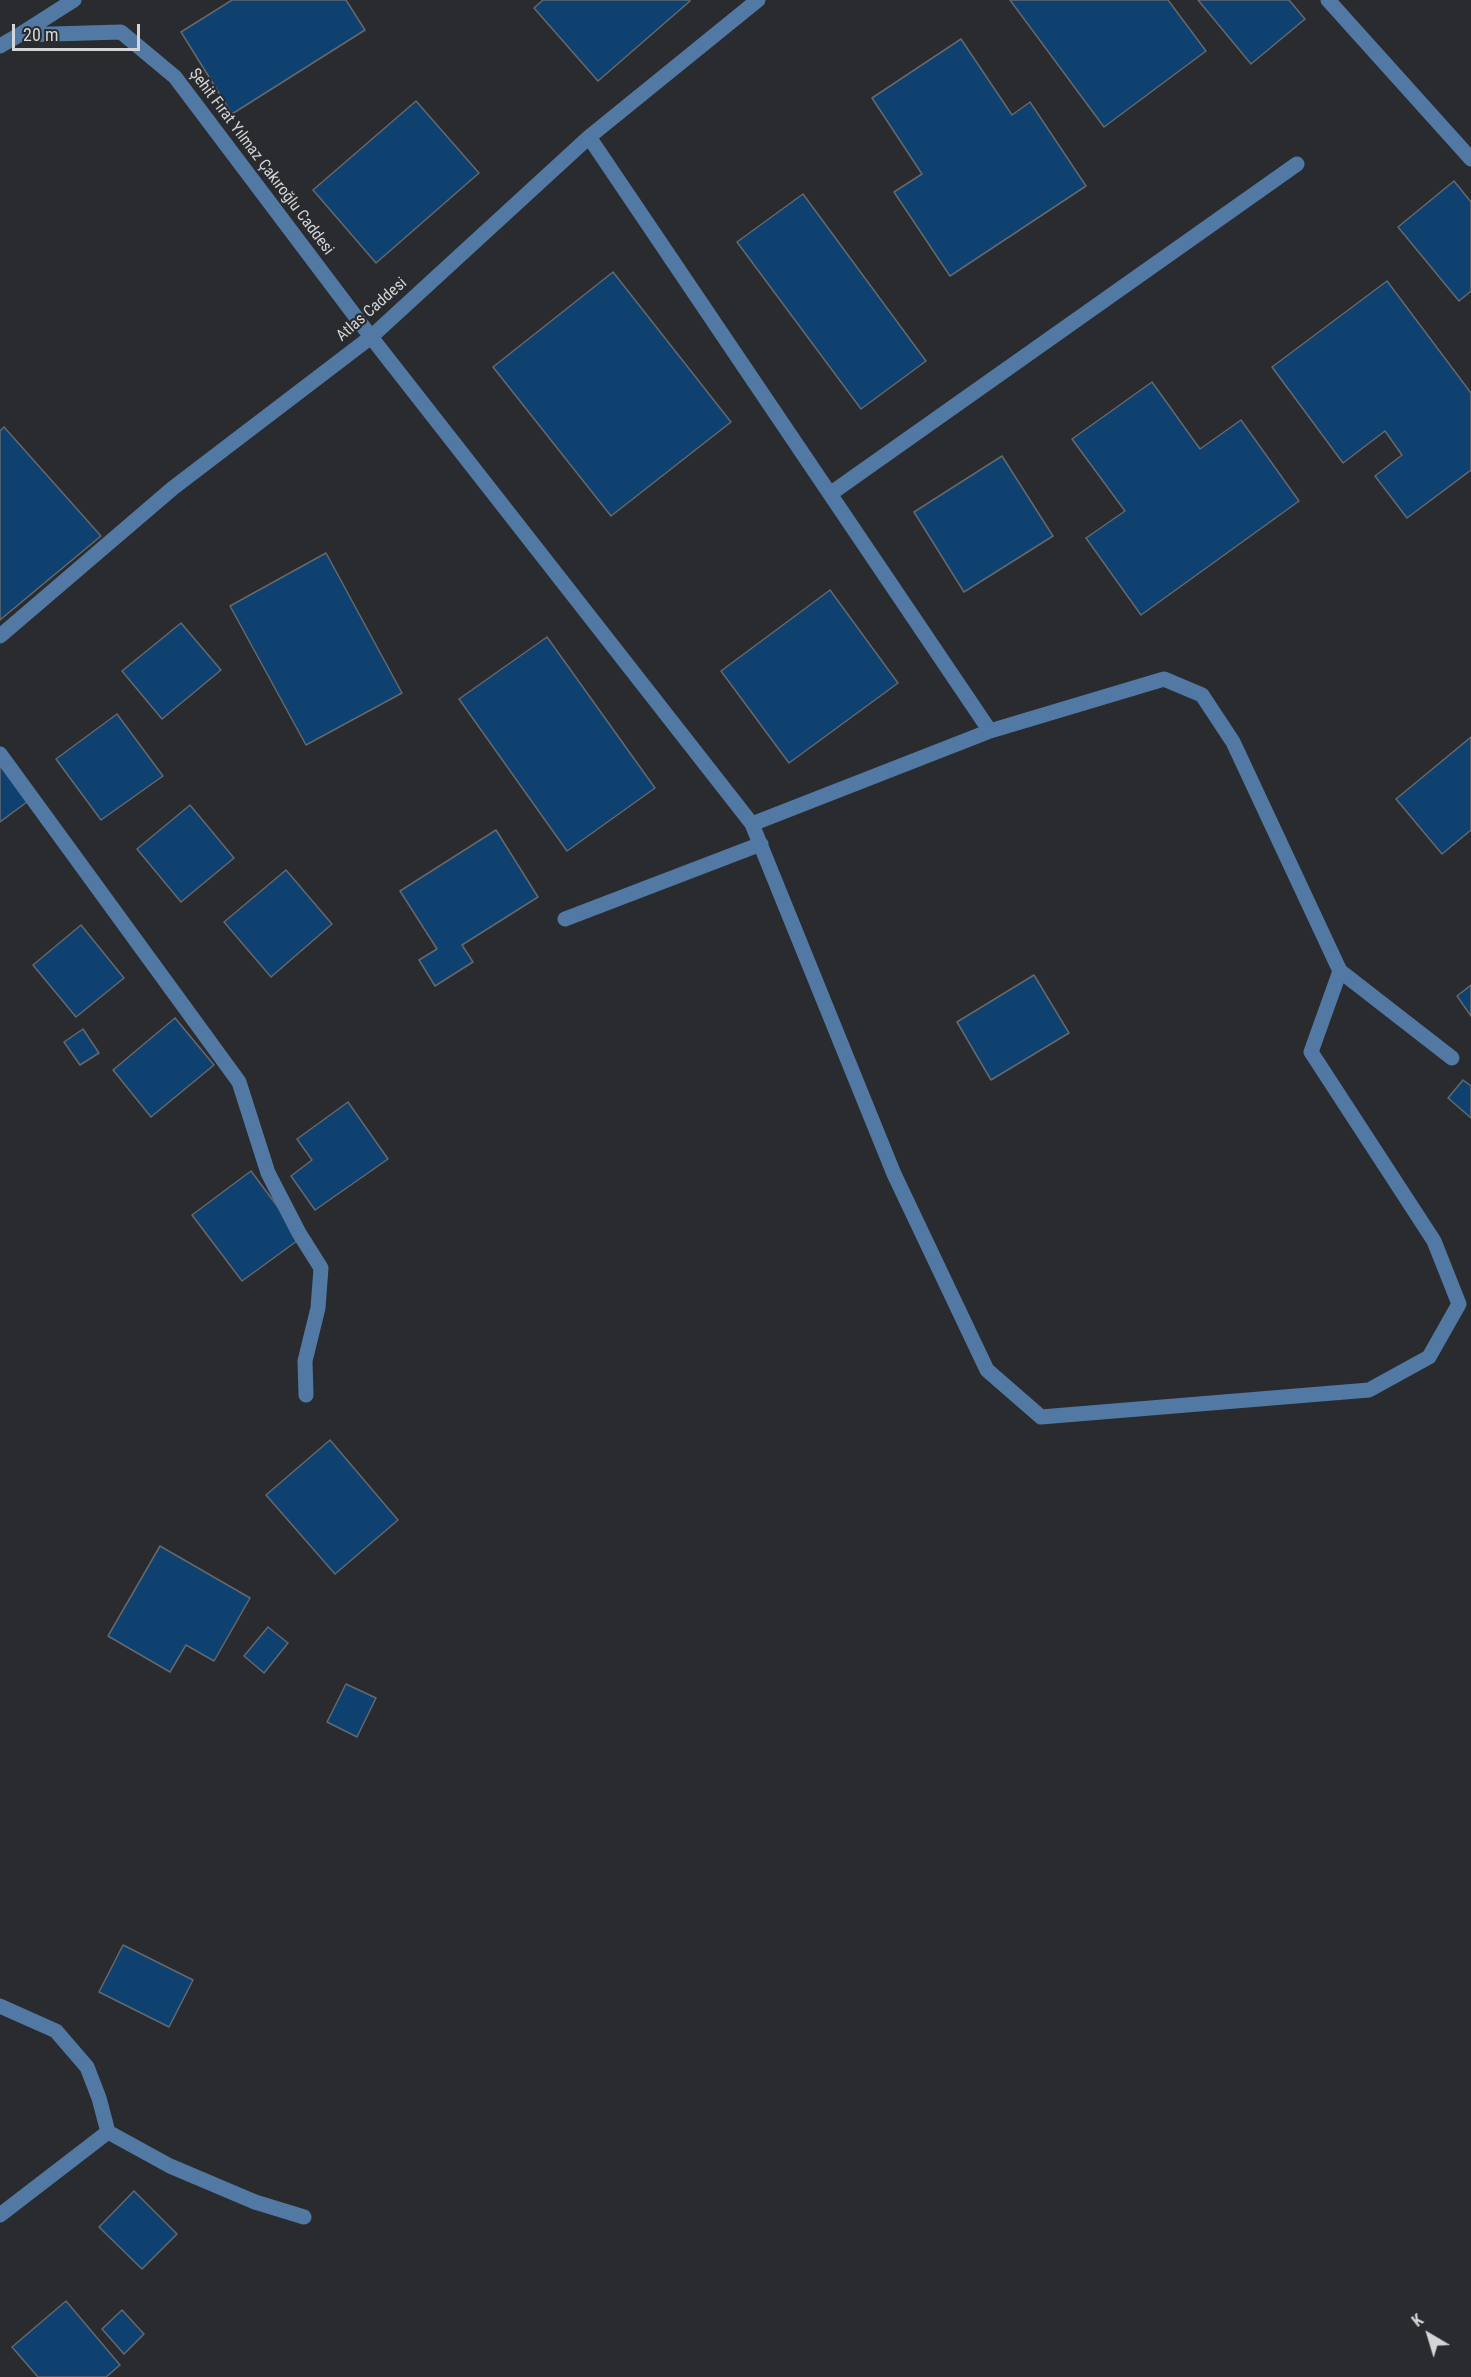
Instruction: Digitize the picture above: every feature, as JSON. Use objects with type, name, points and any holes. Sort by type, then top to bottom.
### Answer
[{"type":"street","points":[[19,35],[74,0]]},
{"type":"street","name":"Atlas Caddesi","points":[[0,636],[173,488],[371,337],[589,137],[758,0]]},
{"type":"street","points":[[1328,0],[1471,159]]},
{"type":"street","name":"Şehit Fırat Yılmaz Çakıroğlu Caddesi","points":[[0,46],[19,35],[120,32],[175,77],[371,337],[752,824],[894,1174],[987,1370],[1041,1417],[1369,1390],[1429,1357],[1459,1304],[1434,1241],[1311,1052],[1340,972]]},
{"type":"street","points":[[589,137],[990,731]]},
{"type":"street","points":[[830,494],[1297,164]]},
{"type":"street","points":[[752,824],[990,731],[1164,679],[1202,695],[1233,742],[1340,972],[1452,1058]]},
{"type":"street","points":[[0,754],[239,1082],[268,1173],[299,1233],[321,1268],[318,1308],[305,1361],[306,1395]]},
{"type":"street","points":[[565,919],[761,844]]},
{"type":"street","points":[[0,2006],[56,2031],[87,2067],[99,2098],[108,2133],[170,2166],[255,2202],[304,2217]]},
{"type":"street","points":[[0,2215],[108,2133]]},
{"type":"building","points":[[232,0],[346,0],[365,30],[232,114],[181,32]]},
{"type":"building","points":[[543,0],[690,1],[598,81],[534,8]]},
{"type":"building","points":[[1010,0],[1168,0],[1206,51],[1104,127]]},
{"type":"building","points":[[1198,0],[1289,0],[1305,19],[1251,64]]},
{"type":"building","points":[[961,39],[1012,115],[1030,102],[1086,186],[950,276],[894,192],[922,174],[872,98]]},
{"type":"building","points":[[416,101],[479,173],[376,263],[313,190]]},
{"type":"building","points":[[1454,181],[1471,202],[1471,291],[1459,301],[1398,227]]},
{"type":"building","points":[[803,194],[926,361],[861,409],[737,242]]},
{"type":"building","points":[[613,272],[731,422],[611,516],[493,367]]},
{"type":"building","points":[[1387,281],[1471,393],[1471,470],[1407,518],[1375,476],[1402,455],[1385,431],[1343,463],[1272,367]]},
{"type":"building","points":[[1152,382],[1200,449],[1241,420],[1299,501],[1141,615],[1086,538],[1125,511],[1072,439]]},
{"type":"building","points":[[4,427],[101,536],[0,620],[0,431]]},
{"type":"building","points":[[1002,456],[1053,536],[964,592],[914,512]]},
{"type":"building","points":[[326,553],[402,693],[306,745],[230,606]]},
{"type":"building","points":[[830,590],[898,683],[789,763],[721,671]]},
{"type":"building","points":[[181,623],[221,670],[162,719],[122,671]]},
{"type":"building","points":[[547,637],[655,788],[567,851],[459,699]]},
{"type":"building","points":[[117,714],[163,776],[101,820],[56,759]]},
{"type":"building","points":[[1471,737],[1471,830],[1442,854],[1396,799]]},
{"type":"building","points":[[0,765],[27,802],[0,822]]},
{"type":"building","points":[[190,805],[234,858],[181,902],[137,849]]},
{"type":"building","points":[[496,830],[538,897],[462,945],[473,962],[435,986],[419,960],[437,949],[400,891]]},
{"type":"building","points":[[286,870],[332,924],[271,977],[224,922]]},
{"type":"building","points":[[81,925],[124,978],[76,1017],[33,965]]},
{"type":"building","points":[[1034,975],[1069,1033],[991,1080],[957,1022]]},
{"type":"building","points":[[1471,985],[1471,1016],[1457,996]]},
{"type":"building","points":[[175,1018],[214,1065],[151,1117],[113,1070]]},
{"type":"building","points":[[83,1029],[99,1053],[80,1065],[64,1042]]},
{"type":"building","points":[[1463,1080],[1471,1086],[1471,1118],[1448,1098]]},
{"type":"building","points":[[348,1102],[388,1159],[315,1210],[291,1176],[312,1160],[297,1139]]},
{"type":"building","points":[[251,1171],[301,1238],[242,1281],[192,1215]]},
{"type":"building","points":[[330,1440],[398,1520],[335,1574],[266,1495]]},
{"type":"building","points":[[160,1546],[250,1598],[214,1661],[186,1645],[170,1672],[108,1636]]},
{"type":"building","points":[[268,1627],[288,1643],[264,1673],[244,1656]]},
{"type":"building","points":[[346,1684],[376,1698],[357,1737],[327,1722]]},
{"type":"building","points":[[123,1945],[193,1980],[169,2027],[99,1992]]},
{"type":"building","points":[[134,2191],[177,2234],[142,2269],[99,2227]]},
{"type":"building","points":[[66,2301],[120,2365],[106,2377],[38,2377],[12,2347]]},
{"type":"building","points":[[122,2310],[144,2334],[124,2354],[102,2329]]}]
